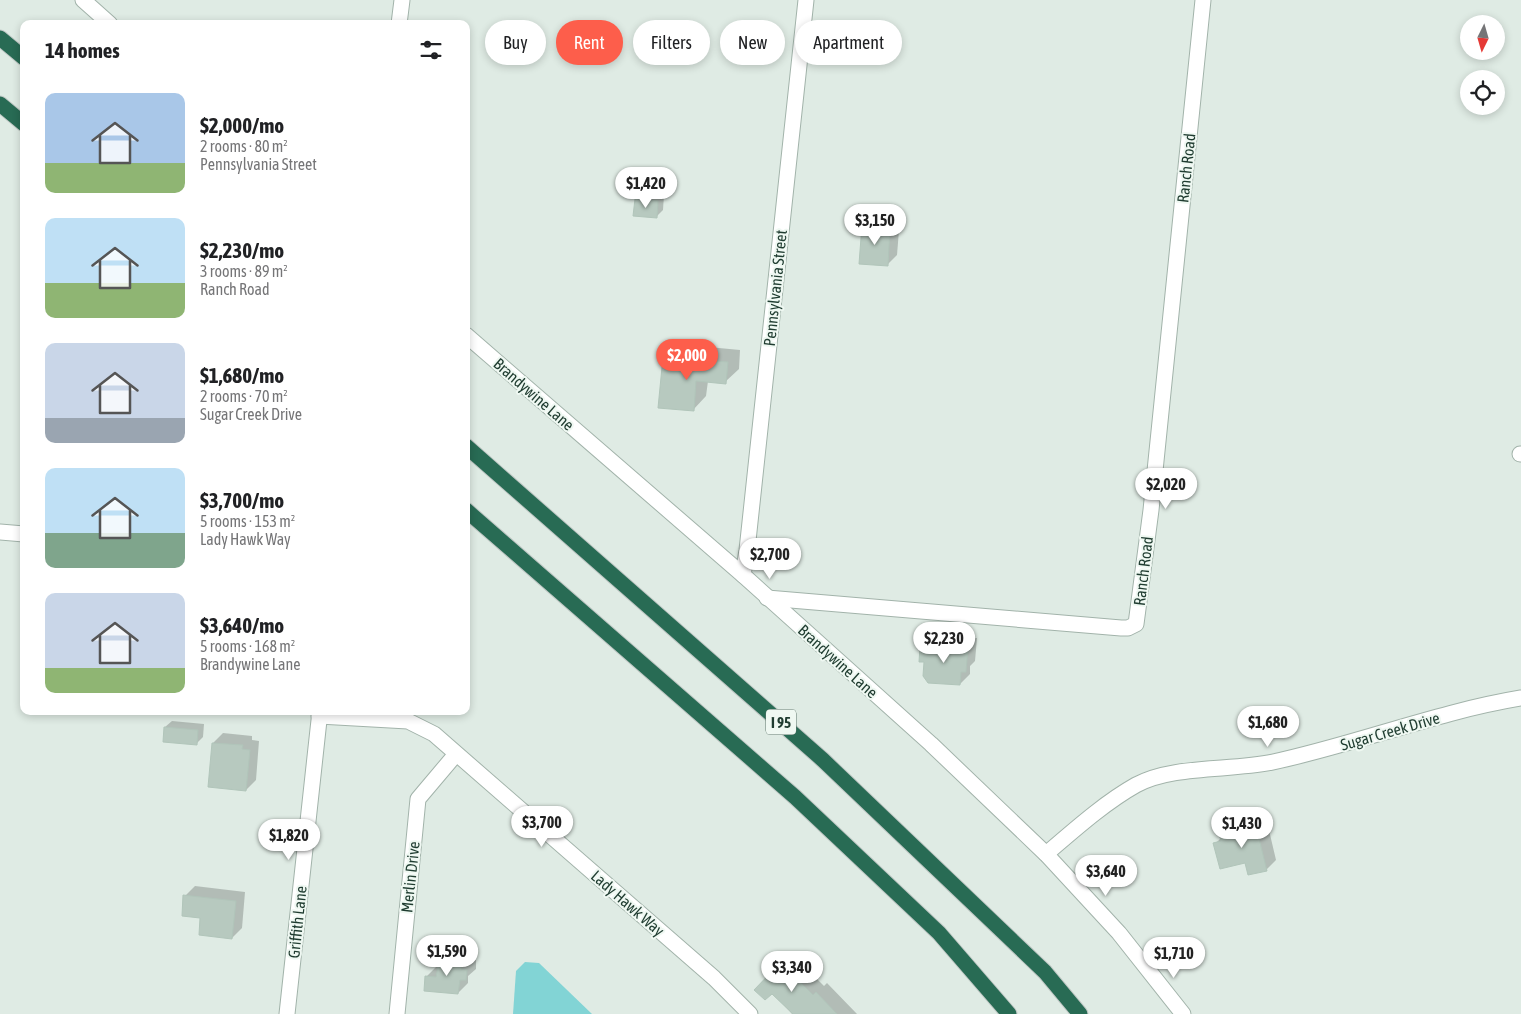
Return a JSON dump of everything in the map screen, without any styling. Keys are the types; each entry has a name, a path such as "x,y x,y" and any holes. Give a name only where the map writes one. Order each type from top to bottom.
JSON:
{"highway":[{"path":"0,38 20,55"},
{"path":"0,104 20,121"},
{"name":"I 95","path":"470,450 824,760 1031,958 1080,1014"},
{"path":"470,513 795,797 939,934 1009,1014"}],"street":[{"path":"83,0 106,20"},
{"path":"400,20 402,0"},
{"name":"Pennsylvania Street","path":"743,575 806,0"},
{"name":"Ranch Road","path":"767,598 1112,627 1128,628 1136,624 1151,510 1203,0"},
{"name":"Brandywine Lane","path":"470,338 743,575 931,744 1046,854 1119,933 1183,1014"},
{"path":"0,532 20,534"},
{"name":"Sugar Creek Drive","path":"1046,854 1079,826 1136,785 1182,771 1227,769 1280,761 1333,748 1483,704 1521,698"},
{"name":"Griffith Lane","path":"287,1014 320,715"},
{"name":"Lady Hawk Way","path":"333,715 408,721 434,734 714,978 750,1014"},
{"name":"Merlin Drive","path":"397,1014 418,799 456,754"}],"water":[{"path":"525,962 539,963 592,1014 513,1014 516,971"}],"building":[{"path":"635,199 658,201 657,218 633,216"},
{"path":"862,225 890,227 888,266 859,264"},
{"path":"663,357 728,362 726,384 696,381 694,411 658,408"},
{"path":"938,645 968,647 966,672 961,672 960,685 928,683 923,676 924,662 919,662 920,647 938,648"},
{"path":"164,727 198,730 197,745 163,742"},
{"path":"212,743 243,745 242,749 250,750 246,791 208,787"},
{"path":"1254,818 1267,871 1248,875 1245,863 1220,869 1213,843 1221,841 1220,837 1239,831 1237,822"},
{"path":"183,895 236,901 232,939 199,935 200,918 182,916"},
{"path":"440,957 462,959 461,969 467,970 466,980 460,980 458,994 424,991 425,976 436,977"},
{"path":"780,963 791,973 795,968 802,975 798,980 813,995 816,992 837,1014 793,1014 772,994 765,1000 754,990"}]}
